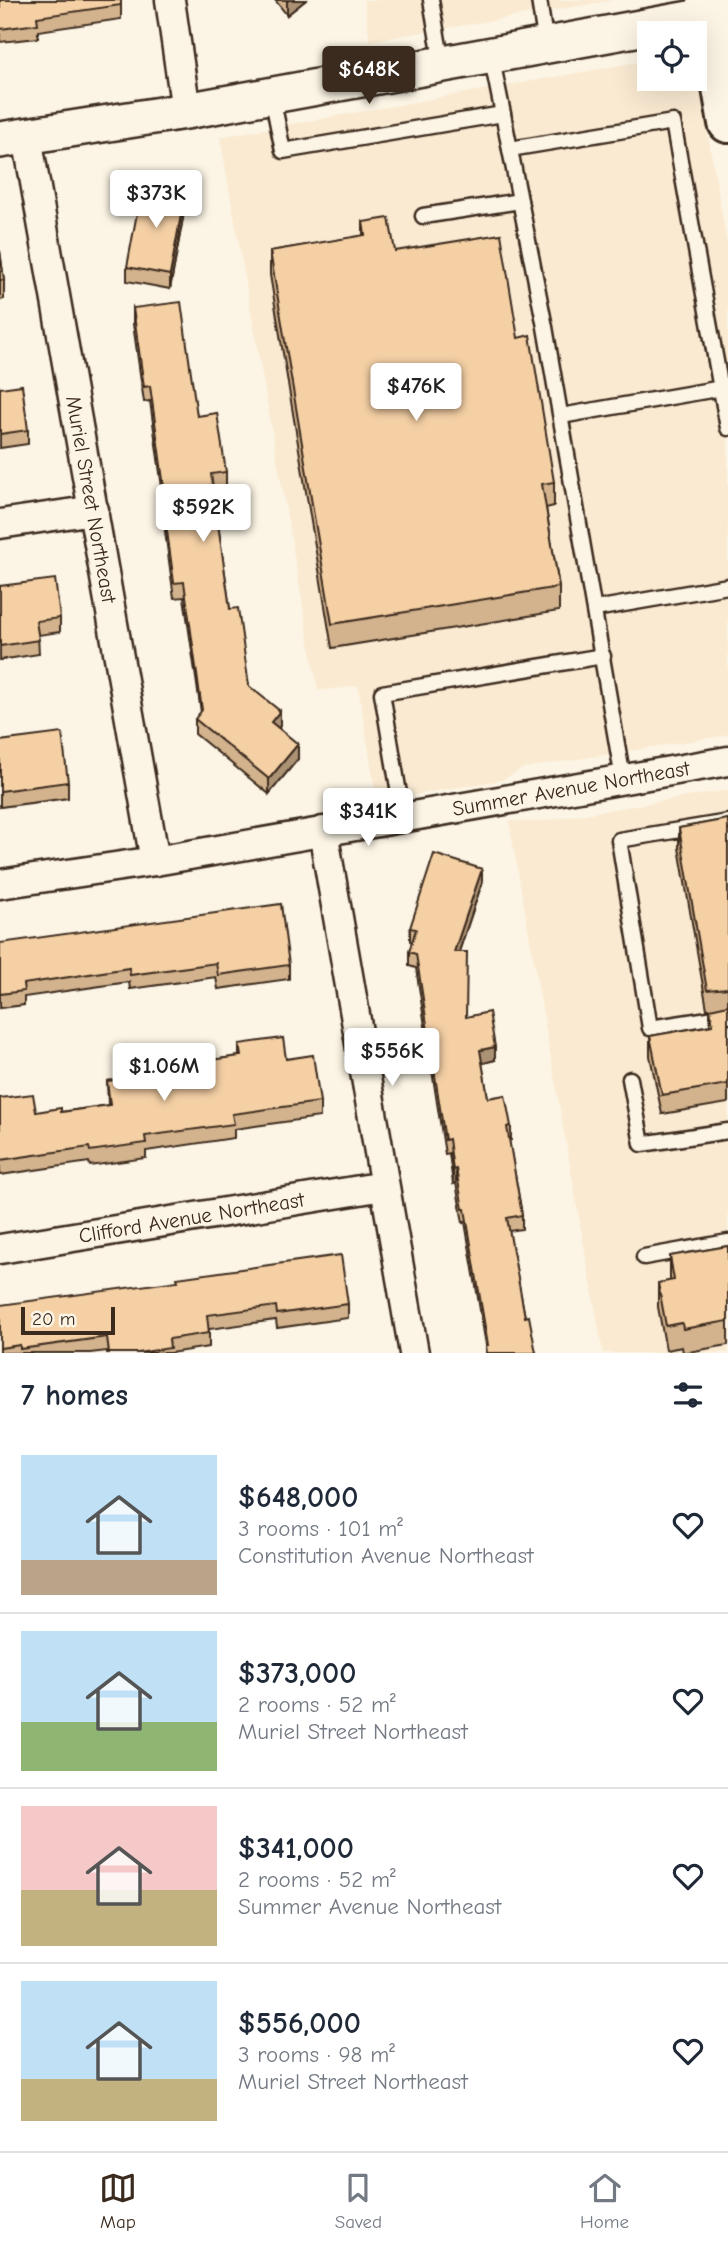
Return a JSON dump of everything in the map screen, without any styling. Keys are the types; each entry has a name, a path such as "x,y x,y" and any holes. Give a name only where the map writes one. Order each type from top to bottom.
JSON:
{"main road":[{"path":"715,9 728,123"}],"street":[{"path":"170,0 186,111"},
{"path":"14,139 186,111 546,45 715,9"},
{"name":"Muriel Street Northeast","path":"14,139 94,510 155,861"},
{"path":"0,524 94,510"},
{"name":"Summer Avenue Northeast","path":"0,884 155,861 728,761"},
{"path":"323,831 414,1353"},
{"name":"Clifford Avenue Northeast","path":"0,1249 384,1186"}],"lane":[{"path":"430,0 442,64"},
{"path":"539,0 546,45"},
{"path":"491,55 561,416 623,779"},
{"path":"271,95 283,151 503,114"},
{"path":"510,149 673,122 724,388 728,428"},
{"path":"423,216 520,201"},
{"path":"561,416 724,388"},
{"path":"595,609 728,586"},
{"path":"403,817 382,693 603,656"},
{"path":"728,822 619,840 650,1028 728,1016"},
{"path":"630,1079 642,1144 728,1131"},
{"path":"644,1257 728,1241"}],"shaded area":[{"path":"364,0 614,0 370,41"},
{"path":"637,62 637,91 700,91 728,248 728,735 524,768 502,780 377,801 358,686 318,691 220,137"},
{"path":"728,790 728,1353 603,1353 509,821 536,822"}],"building":[{"path":"0,0 121,0 121,5 37,17 38,24 0,29"},
{"path":"142,186 185,193 170,275 127,267"},
{"path":"389,218 395,251 501,234 518,338 530,335 554,482 542,484 559,587 332,624 270,251 365,235 363,222"},
{"path":"0,251 4,280 0,280"},
{"path":"181,302 197,416 217,413 226,472 211,474 230,609 238,608 249,686 280,711 271,722 298,744 269,779 195,719 202,710 184,582 174,583 150,386 144,387 133,308"},
{"path":"22,385 28,430 0,434 0,388"},
{"path":"55,579 60,618 36,621 39,640 0,646 0,586"},
{"path":"62,733 68,782 0,791 0,741"},
{"path":"728,819 728,988 707,990 679,828"},
{"path":"434,854 482,869 454,952 467,952 466,1017 489,1012 495,1047 480,1050 488,1098 505,1095 511,1126 507,1127 522,1215 507,1218 525,1317 529,1316 536,1353 487,1353 488,1345 465,1209 456,1169 453,1170 449,1139 445,1140 416,954 409,952 416,929 410,928"},
{"path":"281,904 289,965 218,975 216,963 130,975 129,968 23,984 24,991 0,994 0,943"},
{"path":"728,1005 728,1084 662,1095 650,1036 713,1025 710,1009"},
{"path":"283,1038 286,1059 313,1055 320,1102 232,1114 234,1124 145,1136 146,1143 90,1151 89,1147 0,1160 0,1098 33,1094 36,1112 61,1108 61,1112 110,1105 107,1081 155,1075 154,1068 241,1056 239,1044"},
{"path":"728,1246 728,1321 683,1329 682,1323 666,1326 658,1283 674,1280 670,1256"},
{"path":"341,1255 348,1304 277,1314 276,1306 207,1315 209,1333 169,1339 170,1348 138,1353 109,1353 107,1337 20,1349 20,1345 0,1348 0,1305"}]}
